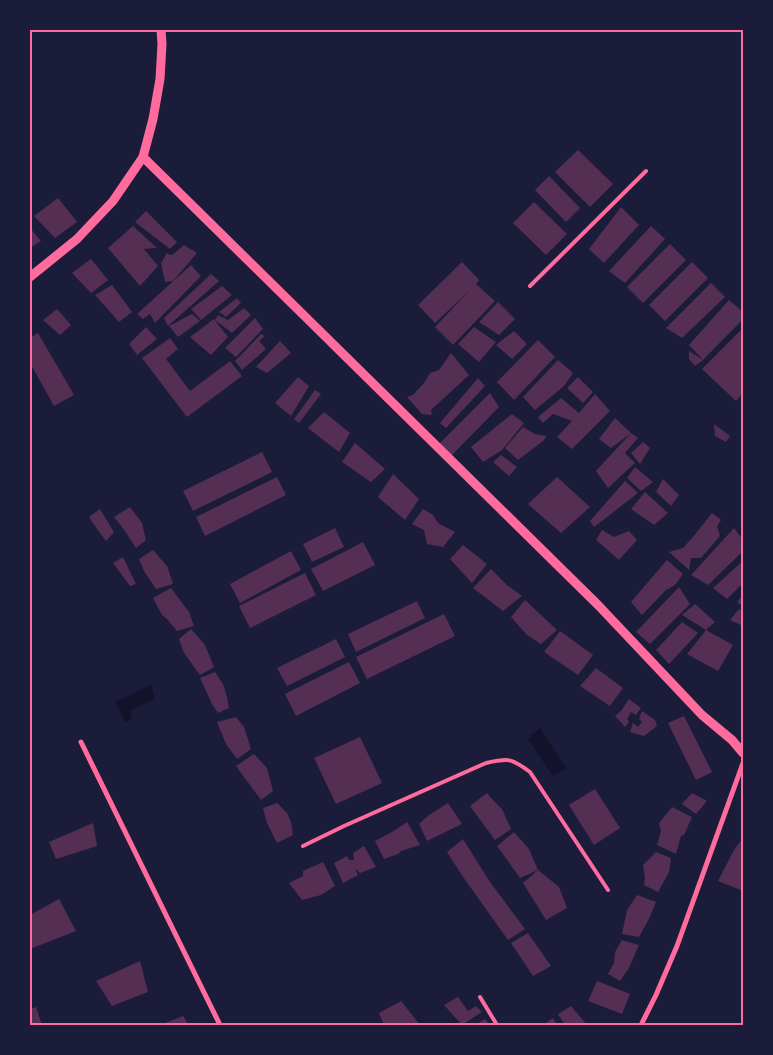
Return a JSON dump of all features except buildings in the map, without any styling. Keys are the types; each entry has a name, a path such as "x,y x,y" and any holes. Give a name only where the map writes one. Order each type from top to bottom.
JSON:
{"street":[{"path":"30,277 77,238 114,201 143,157 153,119 160,79 161,30"},
{"path":"143,157 598,605 702,715 732,740 743,753"},
{"path":"81,742 220,1025"},
{"path":"641,1025 656,996 677,946 743,763"}],"lane":[{"path":"530,286 646,171"},
{"path":"303,846 486,763 511,760 530,772 608,890"},
{"path":"480,997 498,1025"}],"shaded area":[{"path":"151,685 155,699 130,710 132,719 125,722 116,702"},
{"path":"540,728 566,768 553,776 528,739"}]}
